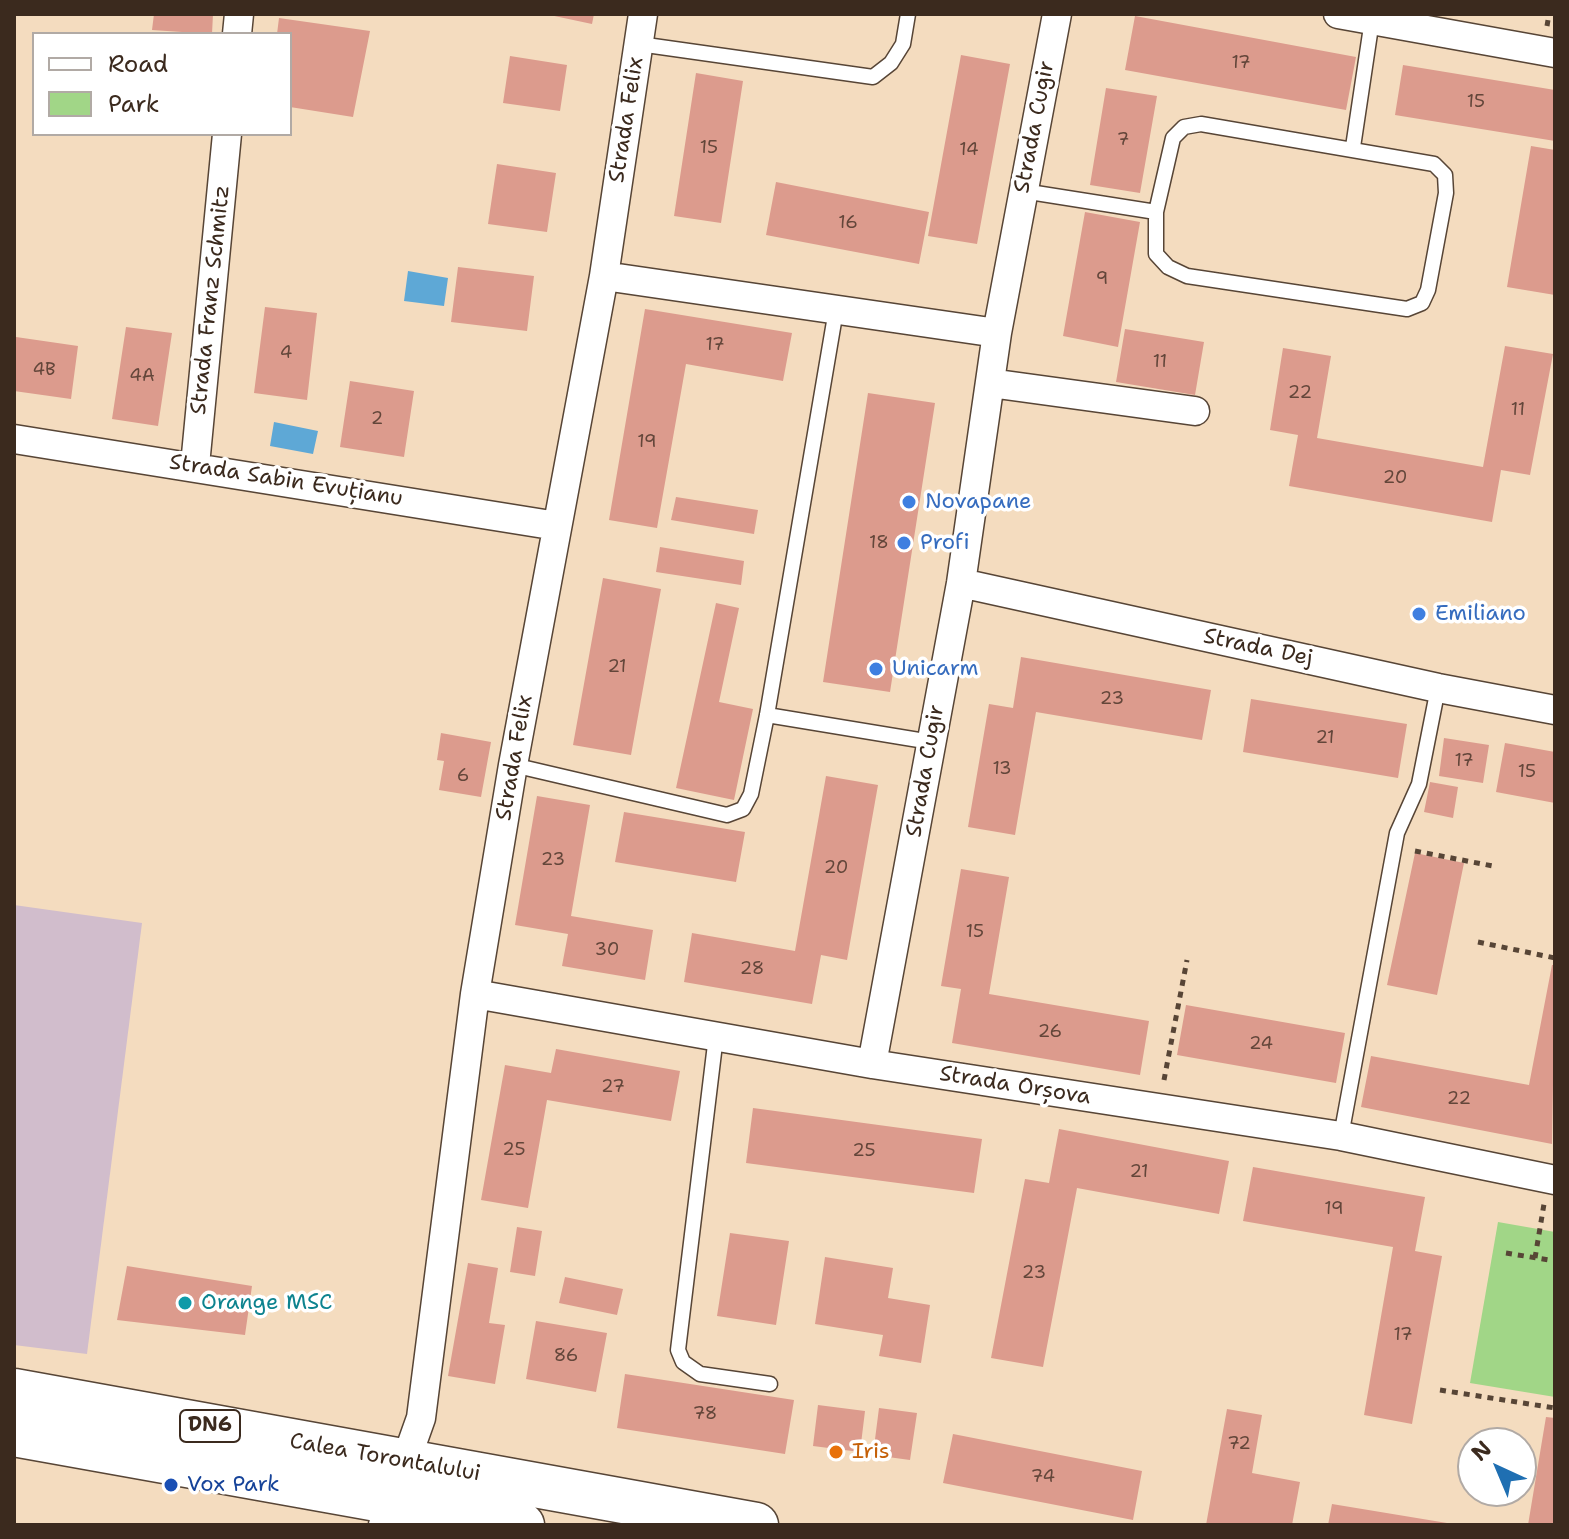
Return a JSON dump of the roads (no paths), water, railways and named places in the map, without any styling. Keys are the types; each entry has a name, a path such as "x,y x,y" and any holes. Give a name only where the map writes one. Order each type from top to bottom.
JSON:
{"main road":[{"name":"Calea Torontalului","path":"14,1391 756,1525"},
{"name":"Calea Torontalului","path":"14,1434 387,1513 522,1525"}],"street":[{"name":"Strada Felix","path":"387,1513 421,1418 475,994 513,765 604,276 643,14"},
{"name":"Strada Cugir","path":"872,1064 961,583 997,333 1057,14"},
{"path":"1338,14 1555,53"},
{"name":"Strada Franz Schmitz","path":"195,465 227,136"},
{"path":"604,276 997,333"},
{"path":"990,383 1195,411"},
{"name":"Strada Sabin Evuțianu","path":"14,439 195,465 557,526"},
{"name":"Strada Dej","path":"961,583 1438,688 1555,710"},
{"name":"Strada Orșova","path":"475,994 872,1064 1341,1136 1552,1180"}],"lane":[{"path":"639,44 873,77 891,63 903,44 908,14"},
{"path":"1353,147 1372,20"},
{"path":"1201,124 1353,147 1434,164 1445,175 1446,193 1428,290 1422,303 1407,309 1187,276 1168,267 1156,254 1156,212 1173,138 1184,127 1201,124"},
{"path":"1023,191 1156,212"},
{"path":"513,765 727,815 743,809 751,794 767,715 836,310"},
{"path":"1341,1136 1397,833 1419,784 1438,688"},
{"path":"767,715 931,742"},
{"path":"716,1036 678,1350 683,1362 700,1374 770,1384"}],"water":[{"path":"408,271 448,278 444,306 404,301"},
{"path":"274,422 318,431 313,454 270,446"}],"place":[{"name":"Novapane","path":"909,502"},
{"name":"Profi","path":"904,543"},
{"name":"Emiliano","path":"1419,614"},
{"name":"Unicarm","path":"876,669"},
{"name":"Orange MSC","path":"185,1303"},
{"name":"Iris","path":"836,1452"},
{"name":"Vox Park","path":"171,1485"}]}
